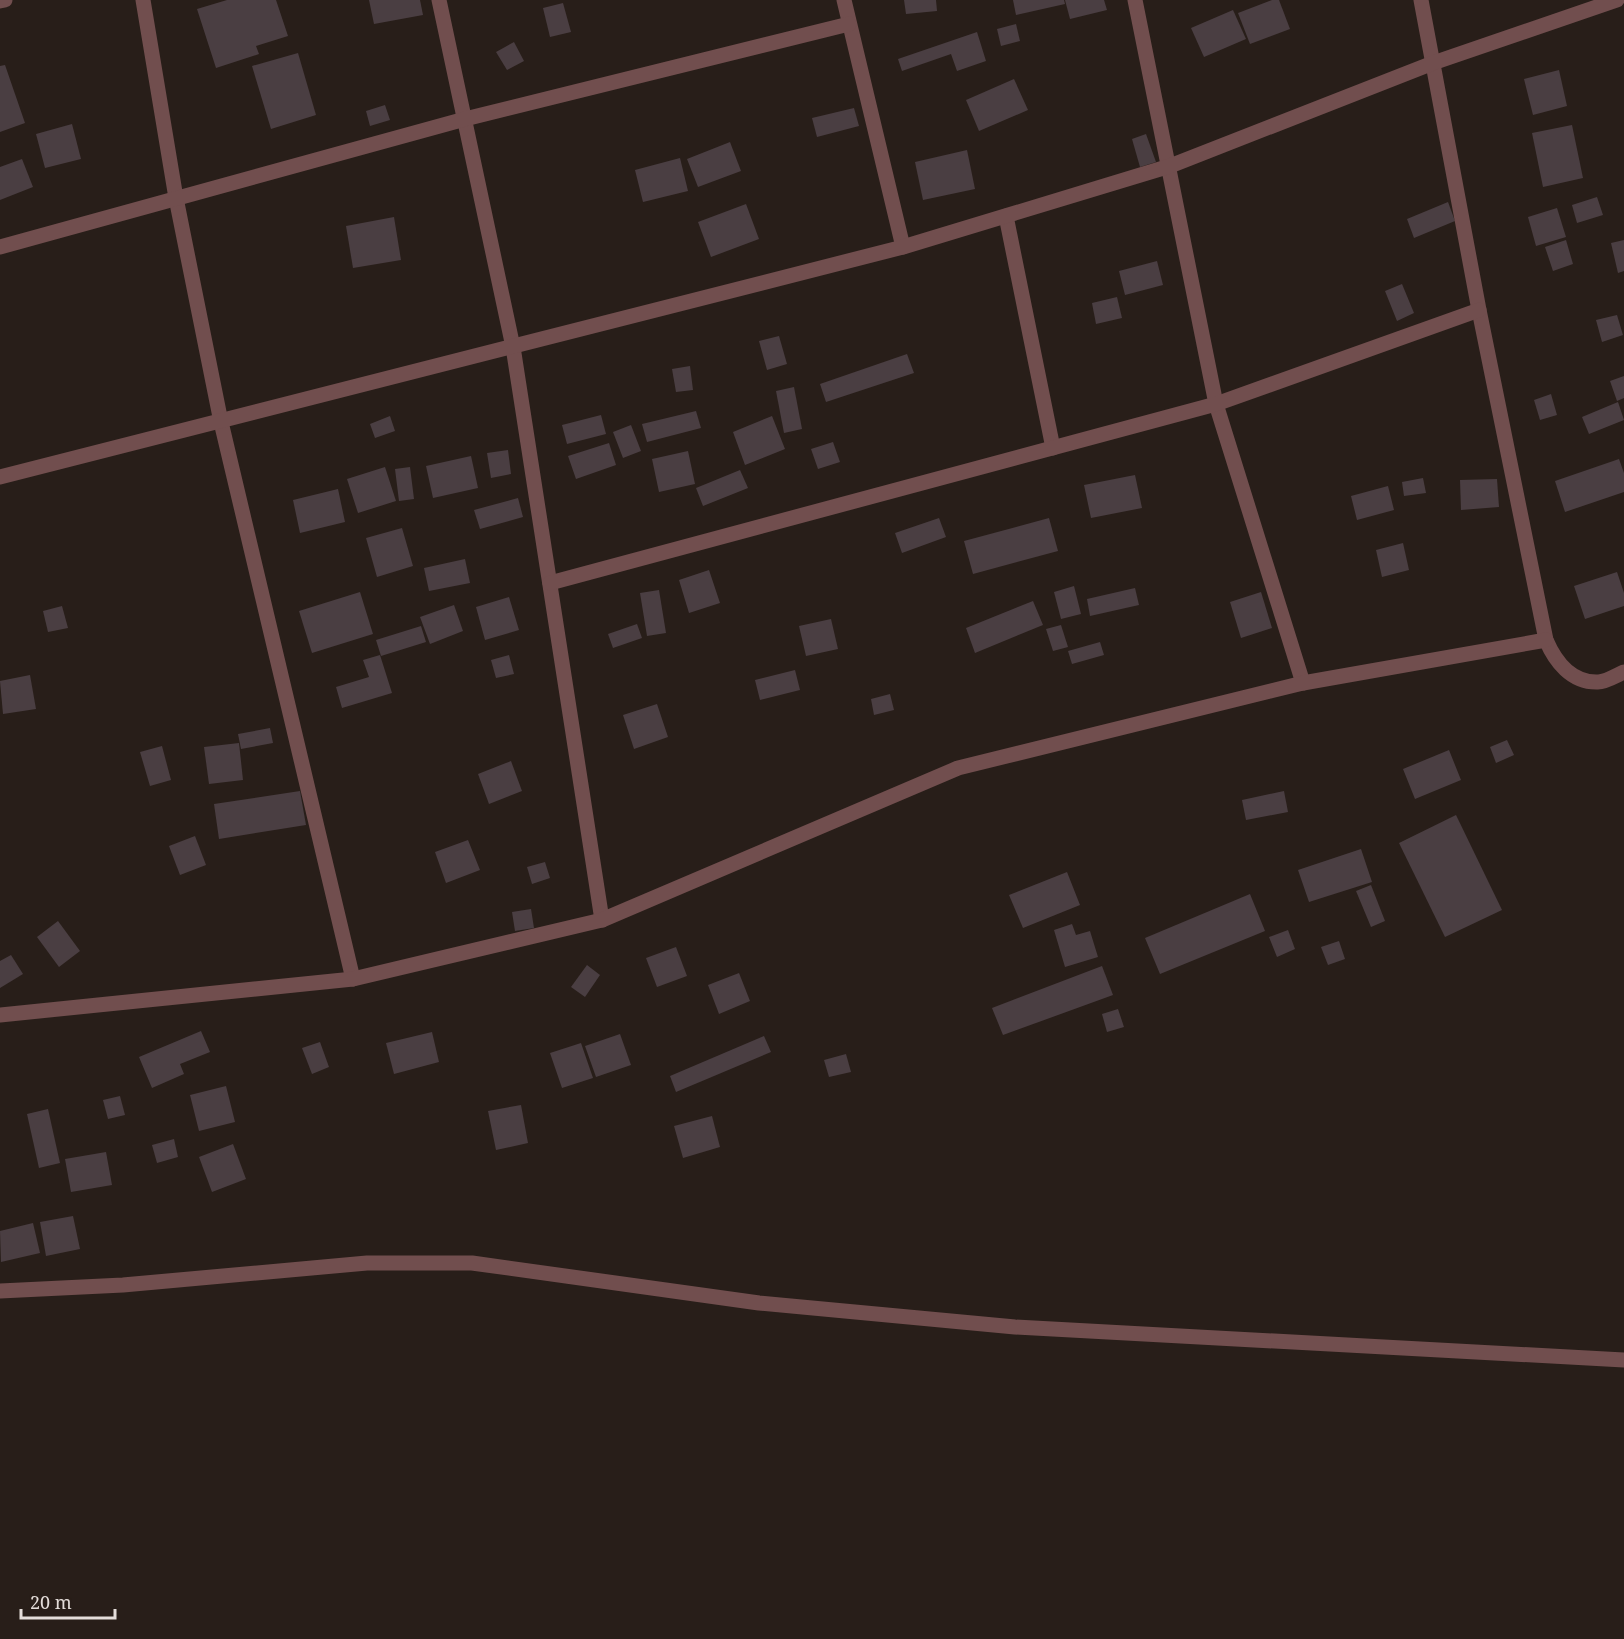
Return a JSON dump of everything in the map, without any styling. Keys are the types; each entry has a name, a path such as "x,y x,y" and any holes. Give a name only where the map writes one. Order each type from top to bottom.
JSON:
{"street":[{"path":"0,1 5,0"},
{"path":"143,0 176,198 221,422 352,979"},
{"path":"439,0 513,347 602,920"},
{"path":"844,0 903,247"},
{"path":"1135,0 1216,404 1303,683"},
{"path":"1421,0 1479,310 1546,640 1553,657 1563,668 1581,679 1599,682 1624,672"},
{"path":"0,477 903,247 1170,166 1433,63 1617,0"},
{"path":"0,247 465,119 849,24"},
{"path":"1006,216 1053,448"},
{"path":"550,583 1216,404 1479,310"},
{"path":"0,1015 352,979 602,920 958,768 1303,683 1546,640"},
{"path":"0,1291 123,1285 367,1263 472,1263 759,1303 1015,1327 1624,1360"}],"building":[{"path":"227,0 276,0 288,36 256,46 259,54 216,68 197,9"},
{"path":"369,0 420,0 423,15 374,24"},
{"path":"904,0 936,0 937,11 906,14"},
{"path":"1013,0 1064,0 1065,4 1016,15"},
{"path":"1065,0 1104,0 1107,10 1070,19"},
{"path":"1272,0 1279,0 1290,29 1250,44 1238,13"},
{"path":"563,3 571,32 550,37 543,8"},
{"path":"1233,10 1246,39 1204,57 1191,28"},
{"path":"1016,24 1020,41 1001,46 997,29"},
{"path":"977,32 986,61 957,71 951,54 902,71 898,59"},
{"path":"514,42 524,61 507,70 496,52"},
{"path":"298,53 316,115 271,129 252,66"},
{"path":"5,65 25,123 0,132 0,66"},
{"path":"1559,70 1567,106 1533,115 1524,79"},
{"path":"1014,79 1028,110 979,131 966,100"},
{"path":"385,105 390,120 370,126 366,111"},
{"path":"854,108 859,126 817,137 812,118"},
{"path":"72,124 81,159 45,168 36,134"},
{"path":"1572,125 1583,178 1543,187 1532,133"},
{"path":"1146,134 1156,162 1140,167 1132,139"},
{"path":"730,142 741,171 698,187 687,159"},
{"path":"967,150 975,189 923,200 915,162"},
{"path":"680,158 688,191 643,202 635,170"},
{"path":"22,159 33,187 0,200 0,167"},
{"path":"1597,197 1603,215 1577,223 1572,205"},
{"path":"1448,202 1455,221 1414,238 1407,219"},
{"path":"746,204 759,239 711,257 698,222"},
{"path":"1557,208 1566,237 1536,246 1528,217"},
{"path":"394,217 401,260 353,268 346,226"},
{"path":"1566,240 1573,264 1553,271 1545,247"},
{"path":"1624,240 1624,271 1618,273 1611,243"},
{"path":"1157,261 1163,285 1125,295 1119,271"},
{"path":"1402,284 1414,313 1397,321 1385,291"},
{"path":"1117,297 1122,318 1096,324 1092,303"},
{"path":"1617,315 1623,335 1602,342 1596,320"},
{"path":"779,336 787,364 767,370 759,341"},
{"path":"907,354 914,373 826,402 820,384"},
{"path":"690,366 693,390 676,392 672,369"},
{"path":"1624,376 1624,398 1617,401 1610,381"},
{"path":"794,387 802,429 784,433 776,391"},
{"path":"1551,394 1557,415 1540,420 1534,400"},
{"path":"1618,402 1624,420 1589,434 1582,417"},
{"path":"696,411 701,428 647,442 642,424"},
{"path":"601,415 606,434 567,444 562,425"},
{"path":"390,416 395,431 375,438 370,424"},
{"path":"772,416 785,449 745,465 733,432"},
{"path":"631,425 641,451 623,458 613,432"},
{"path":"833,442 840,462 818,469 811,449"},
{"path":"609,443 616,465 576,479 568,456"},
{"path":"508,450 511,474 491,478 487,453"},
{"path":"688,451 695,484 659,492 652,459"},
{"path":"471,456 478,488 433,498 426,466"},
{"path":"1619,459 1624,473 1624,492 1565,512 1555,481"},
{"path":"385,467 396,501 358,513 347,479"},
{"path":"410,467 414,499 399,501 395,469"},
{"path":"740,470 748,488 703,506 696,488"},
{"path":"1135,475 1142,508 1091,518 1084,485"},
{"path":"1423,478 1426,493 1404,496 1402,482"},
{"path":"1497,479 1499,507 1461,510 1460,480"},
{"path":"1388,486 1394,510 1357,520 1351,496"},
{"path":"338,489 345,522 300,533 293,500"},
{"path":"518,498 523,517 480,529 474,510"},
{"path":"939,518 946,537 902,553 895,533"},
{"path":"1049,518 1058,551 973,574 964,541"},
{"path":"402,528 413,566 377,577 366,538"},
{"path":"1403,543 1409,570 1382,577 1376,550"},
{"path":"465,559 470,583 429,591 424,568"},
{"path":"709,570 720,603 689,613 679,580"},
{"path":"1617,572 1624,593 1624,606 1585,619 1574,586"},
{"path":"1074,586 1081,614 1061,619 1054,592"},
{"path":"1135,588 1139,605 1090,616 1087,599"},
{"path":"659,590 666,633 647,636 640,593"},
{"path":"360,592 373,634 312,653 299,611"},
{"path":"1261,592 1272,628 1241,638 1230,602"},
{"path":"509,597 519,630 485,640 476,607"},
{"path":"1033,601 1043,625 975,653 966,628"},
{"path":"454,605 463,631 430,644 420,617"},
{"path":"62,606 68,628 48,632 43,611"},
{"path":"831,619 838,649 806,656 799,626"},
{"path":"637,624 642,638 613,648 608,634"},
{"path":"1061,625 1068,647 1053,651 1046,629"},
{"path":"421,626 426,642 381,656 376,640"},
{"path":"1100,642 1104,655 1072,664 1068,651"},
{"path":"380,655 392,693 342,708 336,687 369,677 363,660"},
{"path":"509,655 514,674 496,678 491,660"},
{"path":"795,670 800,690 760,700 755,680"},
{"path":"30,675 36,709 3,714 0,681"},
{"path":"890,694 894,710 874,715 871,699"},
{"path":"657,704 668,737 634,749 623,715"},
{"path":"270,728 273,743 241,749 238,734"},
{"path":"1507,740 1514,755 1496,763 1490,747"},
{"path":"239,743 243,780 209,784 204,747"},
{"path":"162,746 171,780 150,786 140,752"},
{"path":"1449,750 1461,780 1415,799 1403,769"},
{"path":"511,761 522,791 489,804 478,774"},
{"path":"300,791 306,825 219,839 214,804"},
{"path":"1284,791 1288,812 1246,820 1242,800"},
{"path":"1456,815 1502,910 1445,937 1399,843"},
{"path":"195,836 206,865 180,875 169,846"},
{"path":"468,840 480,870 446,883 435,852"},
{"path":"1361,849 1372,882 1309,902 1298,870"},
{"path":"545,862 550,878 532,884 527,867"},
{"path":"1067,872 1080,905 1023,928 1009,895"},
{"path":"1371,885 1385,921 1371,927 1356,891"},
{"path":"1250,894 1265,931 1160,974 1145,938"},
{"path":"531,909 534,928 515,931 512,912"},
{"path":"58,921 80,951 59,967 37,937"},
{"path":"1072,924 1076,935 1090,931 1098,957 1065,967 1054,930"},
{"path":"1288,930 1295,949 1277,957 1269,937"},
{"path":"1339,941 1345,959 1328,965 1321,947"},
{"path":"676,947 687,976 657,987 646,958"},
{"path":"11,955 23,974 0,988 0,961"},
{"path":"587,965 600,975 585,997 571,987"},
{"path":"1102,966 1113,995 1003,1035 992,1008"},
{"path":"739,973 750,1001 719,1014 708,985"},
{"path":"1118,1009 1124,1027 1107,1032 1102,1014"},
{"path":"201,1031 210,1052 180,1064 184,1074 152,1088 139,1057"},
{"path":"432,1032 439,1062 394,1074 386,1043"},
{"path":"620,1034 631,1065 596,1077 585,1046"},
{"path":"764,1036 771,1052 676,1092 670,1076"},
{"path":"320,1042 329,1067 312,1074 302,1048"},
{"path":"581,1043 593,1078 562,1088 550,1053"},
{"path":"846,1054 851,1072 829,1077 824,1060"},
{"path":"226,1086 235,1122 199,1131 190,1095"},
{"path":"120,1096 125,1115 108,1119 103,1100"},
{"path":"521,1105 528,1143 496,1150 488,1111"},
{"path":"48,1109 60,1163 39,1168 27,1114"},
{"path":"712,1116 720,1147 683,1158 674,1126"},
{"path":"174,1139 178,1157 157,1163 152,1145"},
{"path":"233,1144 246,1179 212,1192 199,1157"},
{"path":"106,1152 112,1185 71,1192 65,1159"},
{"path":"73,1216 80,1249 46,1256 40,1222"},
{"path":"33,1223 40,1253 1,1262 0,1231"}]}
